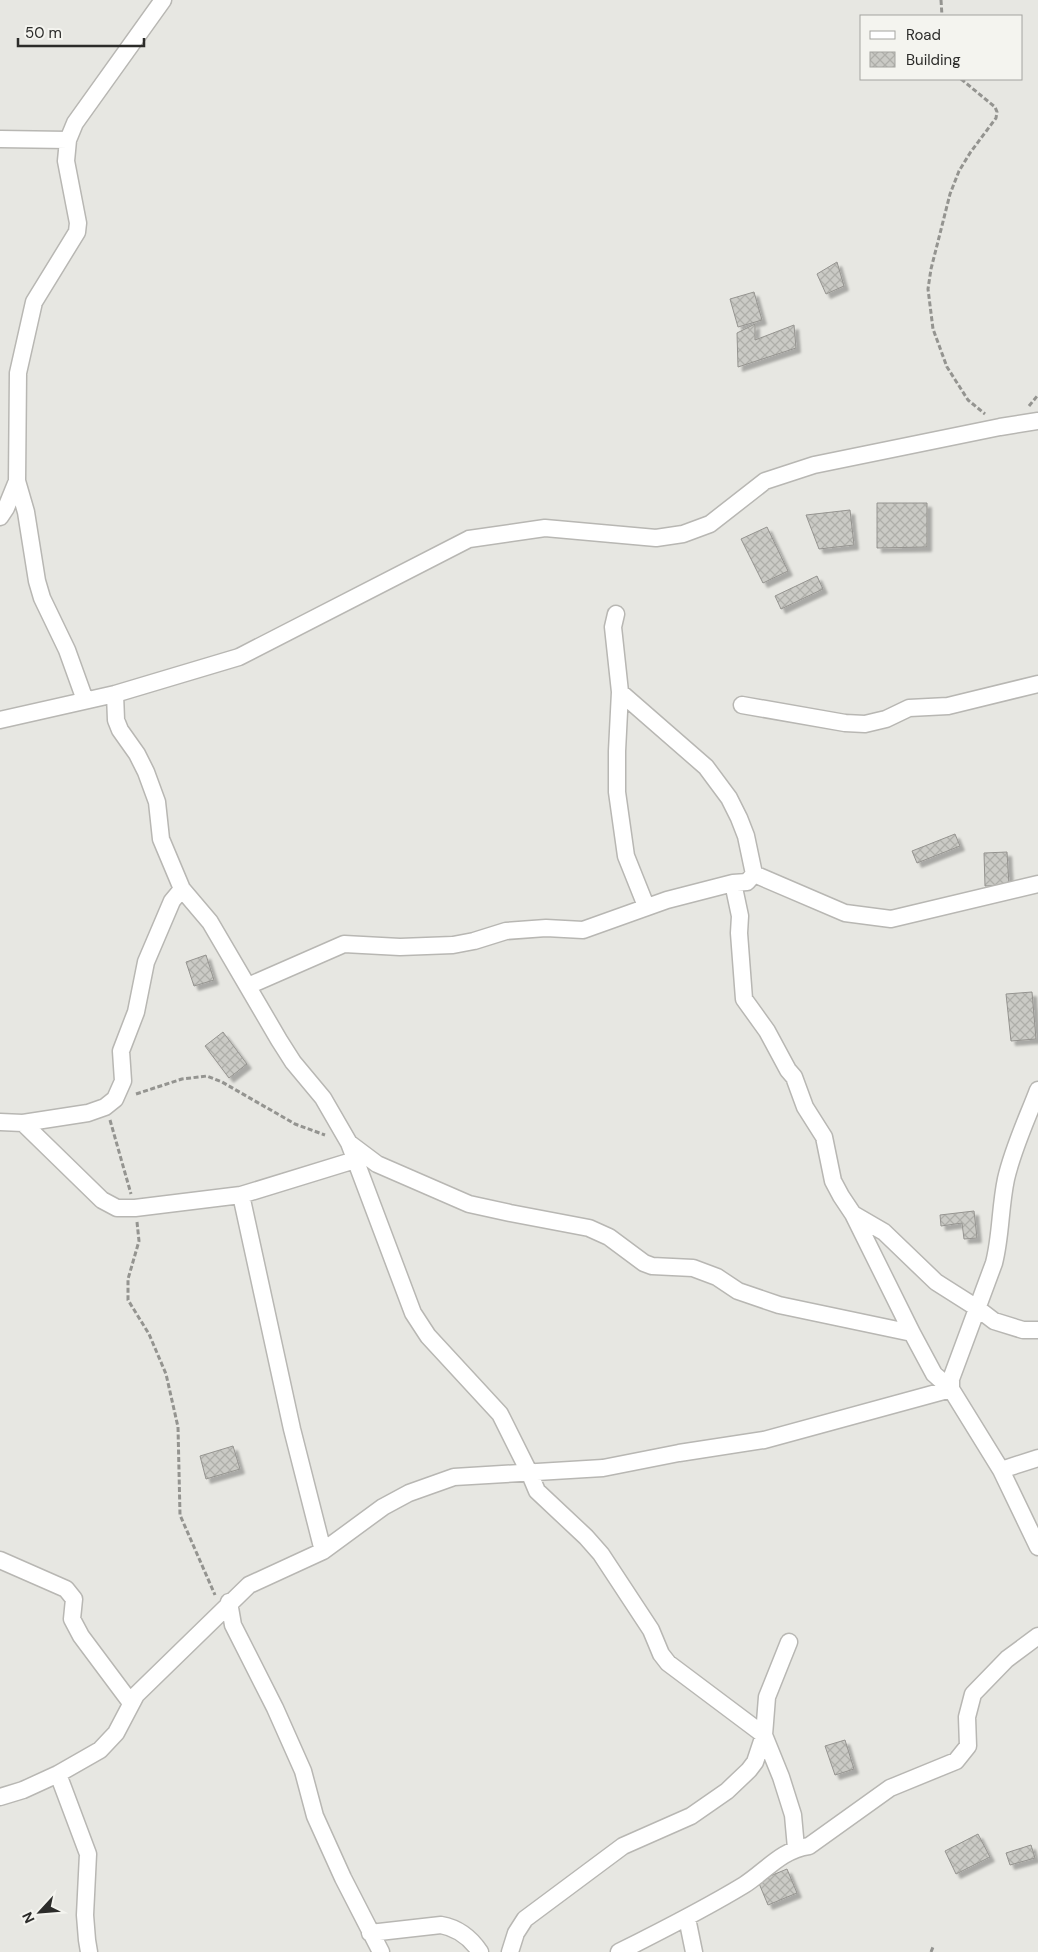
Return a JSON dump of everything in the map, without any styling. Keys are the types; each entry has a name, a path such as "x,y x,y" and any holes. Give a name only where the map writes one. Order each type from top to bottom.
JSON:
{"street":[{"path":"84,700 67,650 42,598 37,581 26,512 17,481 18,373 34,302 78,232 66,161 68,140 75,123 163,0"},
{"path":"0,139 68,140"},
{"path":"0,720 115,694 238,657 469,540 545,528 656,538 683,534 710,524 765,481 814,465 1000,427 1038,425"},
{"path":"0,516 6,508 17,481"},
{"path":"616,614 614,627 620,692 617,792 626,856 646,906"},
{"path":"742,705 865,724 886,719 909,708 948,706 980,700 1038,684"},
{"path":"248,986 344,944 453,945 506,931 546,928 583,930 646,906 733,882 748,882 754,874 746,836 729,798 706,767 620,692"},
{"path":"115,694 114,709 116,720 120,730 137,754 146,772 157,802 161,839 182,889 210,922 289,1055 323,1098 350,1143 412,1313 428,1336 500,1414 537,1491 586,1536 610,1568 651,1630 661,1654 668,1663 764,1735 781,1777 793,1815 796,1848"},
{"path":"754,874 845,913 891,919 1038,884"},
{"path":"733,882 740,916 744,999 767,1031 794,1078 806,1106 824,1137 833,1181 853,1214 912,1333 934,1374 951,1389 1001,1470 1038,1547"},
{"path":"0,1122 23,1122 88,1113 110,1103 123,1081 122,1051 136,1012 146,962 172,901 182,889"},
{"path":"951,1389 951,1379 997,1250 1006,1180 1011,1161 1038,1090"},
{"path":"23,1122 102,1200 118,1208 135,1208 241,1195 356,1160"},
{"path":"350,1143 377,1164 469,1204 589,1228 600,1232 644,1264 693,1268 717,1277 738,1291 779,1305 912,1333"},
{"path":"241,1195 292,1429 323,1551"},
{"path":"853,1214 884,1232 936,1282 994,1321 1023,1330 1038,1330"},
{"path":"0,1796 23,1790 58,1774 100,1750 116,1733 136,1695 249,1585 323,1551 383,1507 410,1493 454,1477 603,1468 679,1453 764,1440 951,1389"},
{"path":"1001,1470 1038,1458"},
{"path":"0,1560 66,1589 74,1599 72,1619 80,1636 131,1703"},
{"path":"226,1606 233,1625 303,1771 315,1816 370,1933 381,1952"},
{"path":"619,1952 688,1918 746,1884 782,1856 796,1848 808,1846 890,1788 956,1762 968,1746 967,1717 973,1694 1007,1659 1038,1636"},
{"path":"510,1952 516,1933 525,1920 623,1846 691,1816 727,1791 749,1770 755,1762 764,1735 767,1697 789,1642"},
{"path":"58,1774 88,1854 85,1915 86,1940 90,1952"},
{"path":"688,1918 694,1952"},
{"path":"370,1933 441,1925 452,1927 464,1933 480,1952"}],"path":[{"path":"941,0 942,15"},
{"path":"962,80 995,107 997,112 996,118 959,171 950,194 930,269 928,303 933,329 947,368 968,400 1000,427"},
{"path":"226,1606 207,1578 180,1515 178,1427 166,1374 150,1334 128,1300 128,1280 139,1242 135,1208 110,1103 182,1080 207,1076 222,1082 295,1124 350,1143"},
{"path":"931,1952 933,1947"}],"building":[{"path":"837,262 844,286 826,294 817,274"},
{"path":"754,292 762,320 738,327 730,299"},
{"path":"755,324 755,340 794,325 796,348 738,367 737,333"},
{"path":"877,503 927,503 927,547 877,548"},
{"path":"850,510 854,545 819,549 806,515"},
{"path":"767,527 788,571 763,583 741,539"},
{"path":"817,576 823,589 781,609 775,596"},
{"path":"955,834 960,846 917,863 912,851"},
{"path":"1007,852 1009,885 985,886 984,853"},
{"path":"206,955 214,980 194,986 186,962"},
{"path":"1032,992 1036,1039 1011,1041 1006,994"},
{"path":"223,1032 247,1064 229,1078 205,1046"},
{"path":"974,1211 977,1238 964,1239 962,1223 941,1226 940,1215"},
{"path":"233,1446 240,1469 206,1479 200,1456"},
{"path":"845,1740 854,1769 835,1775 825,1746"},
{"path":"978,1834 990,1857 956,1874 945,1851"},
{"path":"1031,1845 1035,1858 1010,1865 1006,1853"},
{"path":"787,1869 797,1893 768,1905 758,1881"}]}
